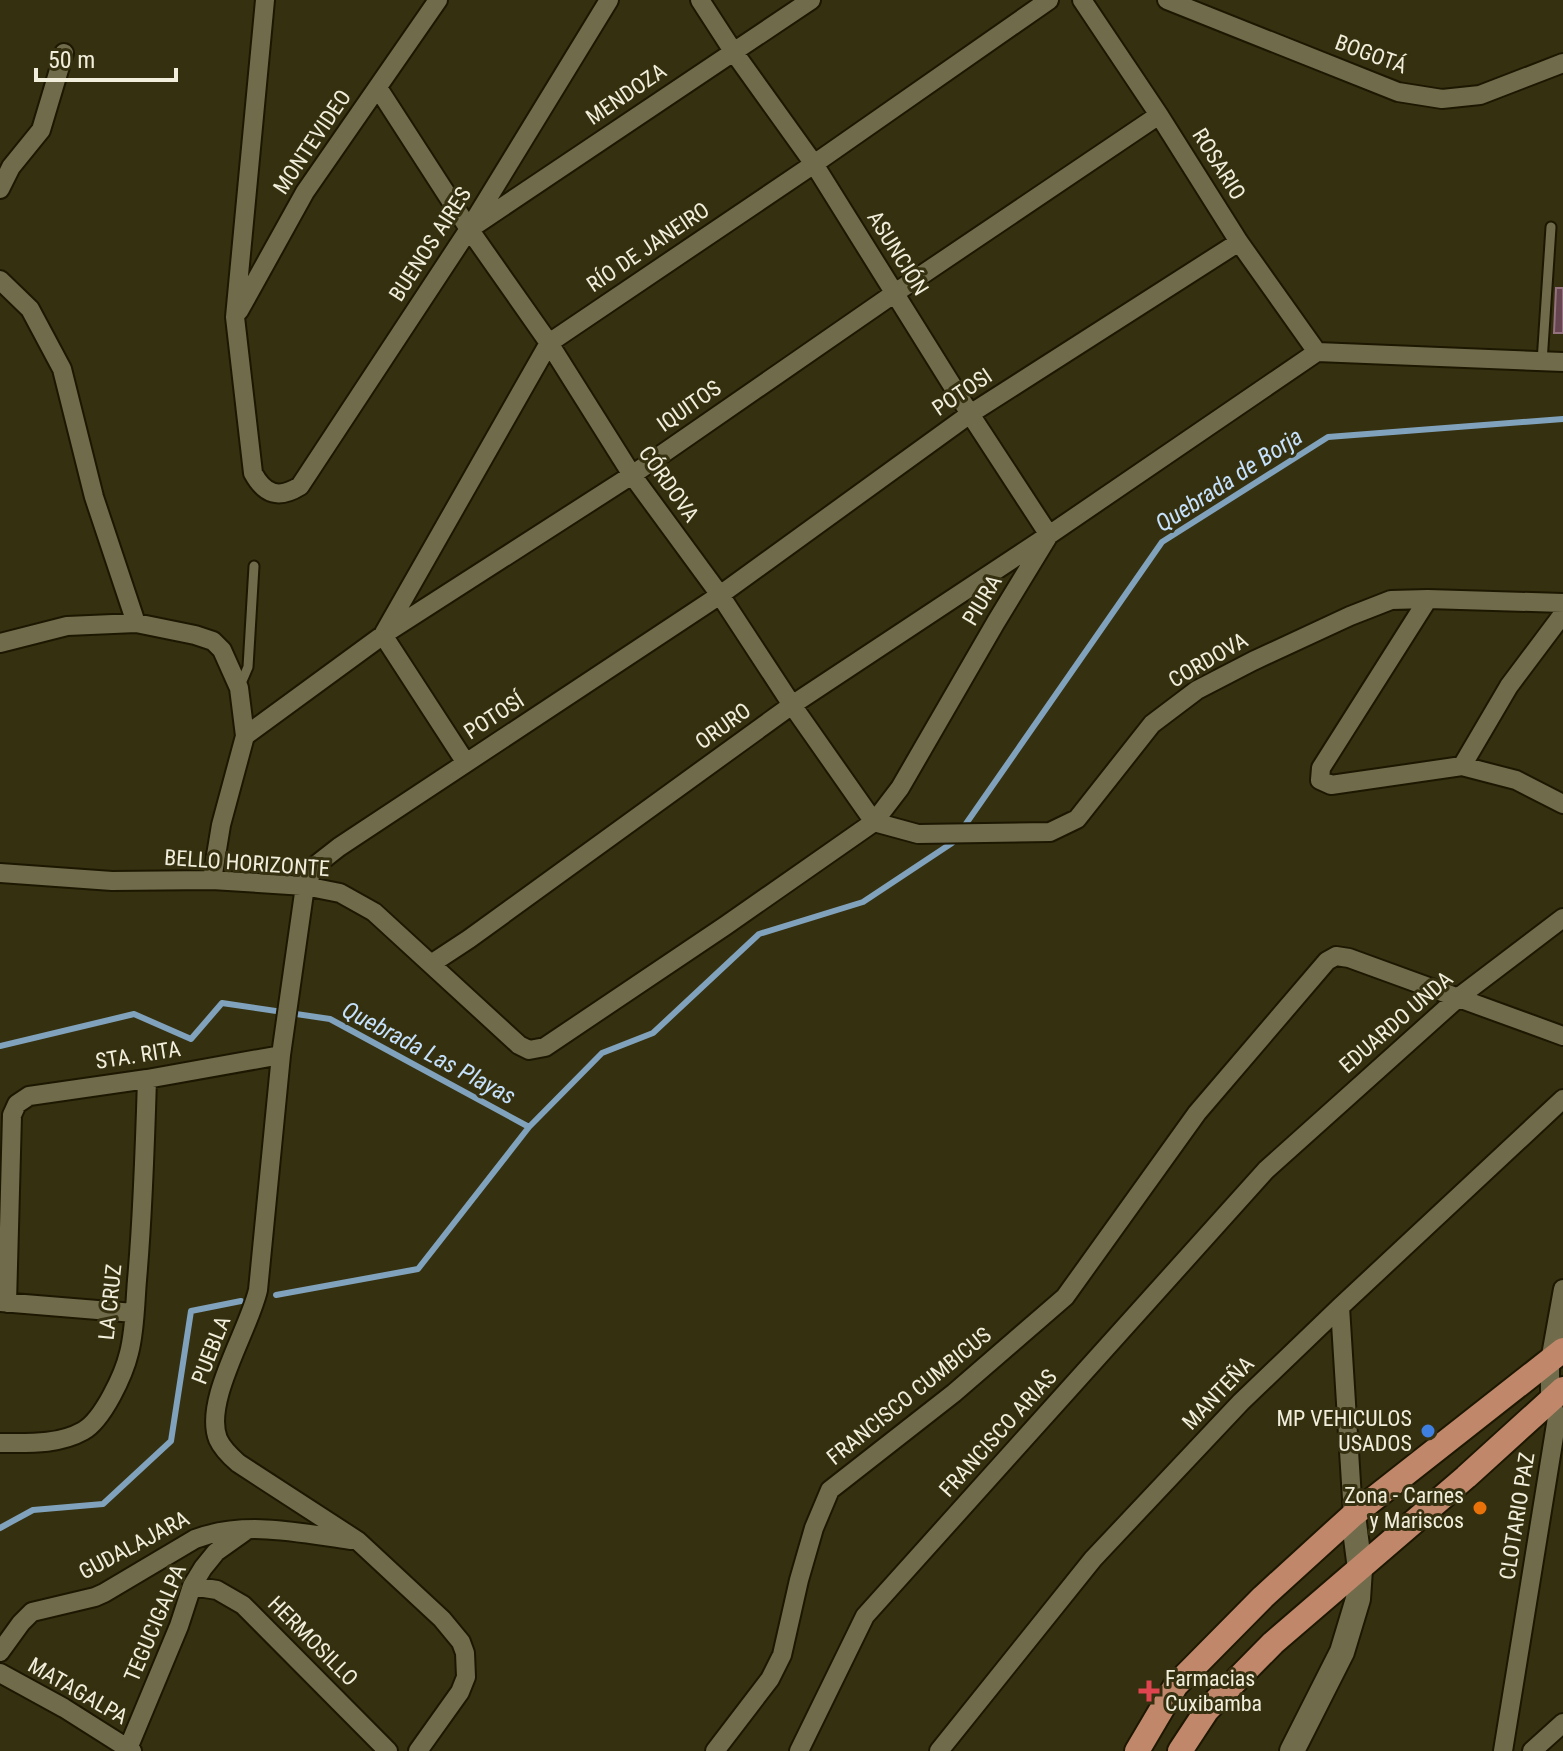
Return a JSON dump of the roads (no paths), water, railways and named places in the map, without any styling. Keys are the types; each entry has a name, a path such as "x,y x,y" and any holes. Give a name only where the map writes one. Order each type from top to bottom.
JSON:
{"main road":[{"path":"1137,1751 1176,1685 1263,1597 1353,1515 1557,1355"},
{"path":"1180,1751 1207,1710 1262,1654 1557,1394"}],"street":[{"path":"235,317 264,9 282,0"},
{"name":"MONTEVIDEO","path":"235,317 305,192 438,0"},
{"name":"BUENOS AIRES","path":"235,317 253,473 259,485 274,494 289,494 300,486 469,229 609,0"},
{"name":"ASUNCIÓN","path":"700,0 814,164 1049,535"},
{"name":"MENDOZA","path":"469,229 811,0"},
{"name":"RÍO DE JANEIRO","path":"383,635 549,343 1049,0"},
{"name":"ROSARIO","path":"1082,0 1239,242 1317,352"},
{"name":"BOGOTÁ","path":"1167,0 1398,92 1442,99 1480,95 1563,63"},
{"path":"0,189 11,167 41,130 64,53"},
{"name":"CÓRDOVA","path":"378,88 469,229 549,343 632,475 720,595 874,822"},
{"name":"IQUITOS","path":"245,736 383,635 632,475 1159,115"},
{"name":"POTOSI","path":"720,595 970,414 1239,242"},
{"path":"0,280 30,309 62,369 94,497 136,623"},
{"path":"1317,352 1563,362"},
{"name":"PIURA","path":"529,1050 545,1047 874,822 900,788 1049,535 1317,352"},
{"name":"ORURO","path":"431,964 792,705 1049,535"},
{"name":"POTOSÍ","path":"305,886 316,865 339,847 720,595"},
{"path":"1428,599 1321,768 1320,780 1331,785 1462,766 1516,780 1563,804"},
{"name":"CORDOVA","path":"874,822 918,834 1050,832 1077,819 1152,724 1197,690 1350,616 1391,600 1563,603"},
{"path":"1462,766 1509,686 1563,614"},
{"path":"0,643 67,626 136,623 195,635 213,641 222,650 239,688 245,736 221,825 212,880"},
{"path":"383,635 466,763"},
{"name":"BELLO HORIZONTE","path":"0,873 112,881 212,880 305,886 340,893 374,912 519,1045 529,1050"},
{"name":"PUEBLA","path":"305,886 281,1055 258,1290 220,1391 215,1425 218,1440 238,1463 358,1541 442,1619 461,1642 465,1653 466,1677 460,1692 418,1751"},
{"name":"EDUARDO UNDA","path":"1266,1170 1459,997 1563,918"},
{"name":"FRANCISCO CUMBICUS","path":"715,1751 770,1679 782,1655 814,1528 830,1490 954,1393 1065,1297 1197,1113 1327,961 1336,956 1349,958 1459,997"},
{"path":"1459,997 1563,1036"},
{"name":"STA. RITA","path":"4,1302 12,1115 17,1104 29,1096 281,1055"},
{"name":"LA CRUZ","path":"0,1443 37,1443 63,1439 86,1430 100,1414 117,1383 129,1353 134,1313 143,1198 147,1079"},
{"name":"MANTEÑA","path":"939,1751 1093,1559 1241,1402 1563,1099"},
{"name":"FRANCISCO ARIAS","path":"799,1751 865,1616 1266,1170"},
{"name":"CLOTARIO PAZ","path":"1503,1751 1557,1418 1557,1355 1563,1289"},
{"path":"4,1302 134,1313"},
{"path":"1292,1751 1342,1652 1358,1599 1360,1569 1353,1515 1340,1307"},
{"name":"GUDALAJARA","path":"0,1652 32,1612 95,1597 208,1534 248,1528 358,1541"},
{"name":"TEGUCIGALPA","path":"129,1750 192,1586 216,1552 248,1528"},
{"name":"HERMOSILLO","path":"192,1586 217,1590 243,1605 388,1751"},
{"name":"MATAGALPA","path":"0,1673 64,1708 129,1750"},
{"path":"1532,1751 1563,1723"}],"lane":[{"path":"1542,362 1551,227"},
{"path":"239,688 248,667 254,566"}],"waterway":[{"name":"Quebrada de Borja","path":"963,828 1162,542 1328,437 1563,419"},
{"name":"Quebrada de Borja","path":"276,1295 418,1269 529,1127 602,1053 653,1033 759,934 863,902 952,843"},
{"name":"Quebrada Las Playas","path":"0,1046 134,1014 191,1039 222,1003 330,1019 529,1127"},
{"path":"0,1528 33,1510 103,1504 171,1441 191,1311 241,1301"}],"place":[{"name":"MP VEHICULOS USADOS","path":"1428,1431"},
{"name":"Zona - Carnes y Mariscos","path":"1480,1508"},
{"name":"Farmacias Cuxibamba","path":"1149,1691"}]}
